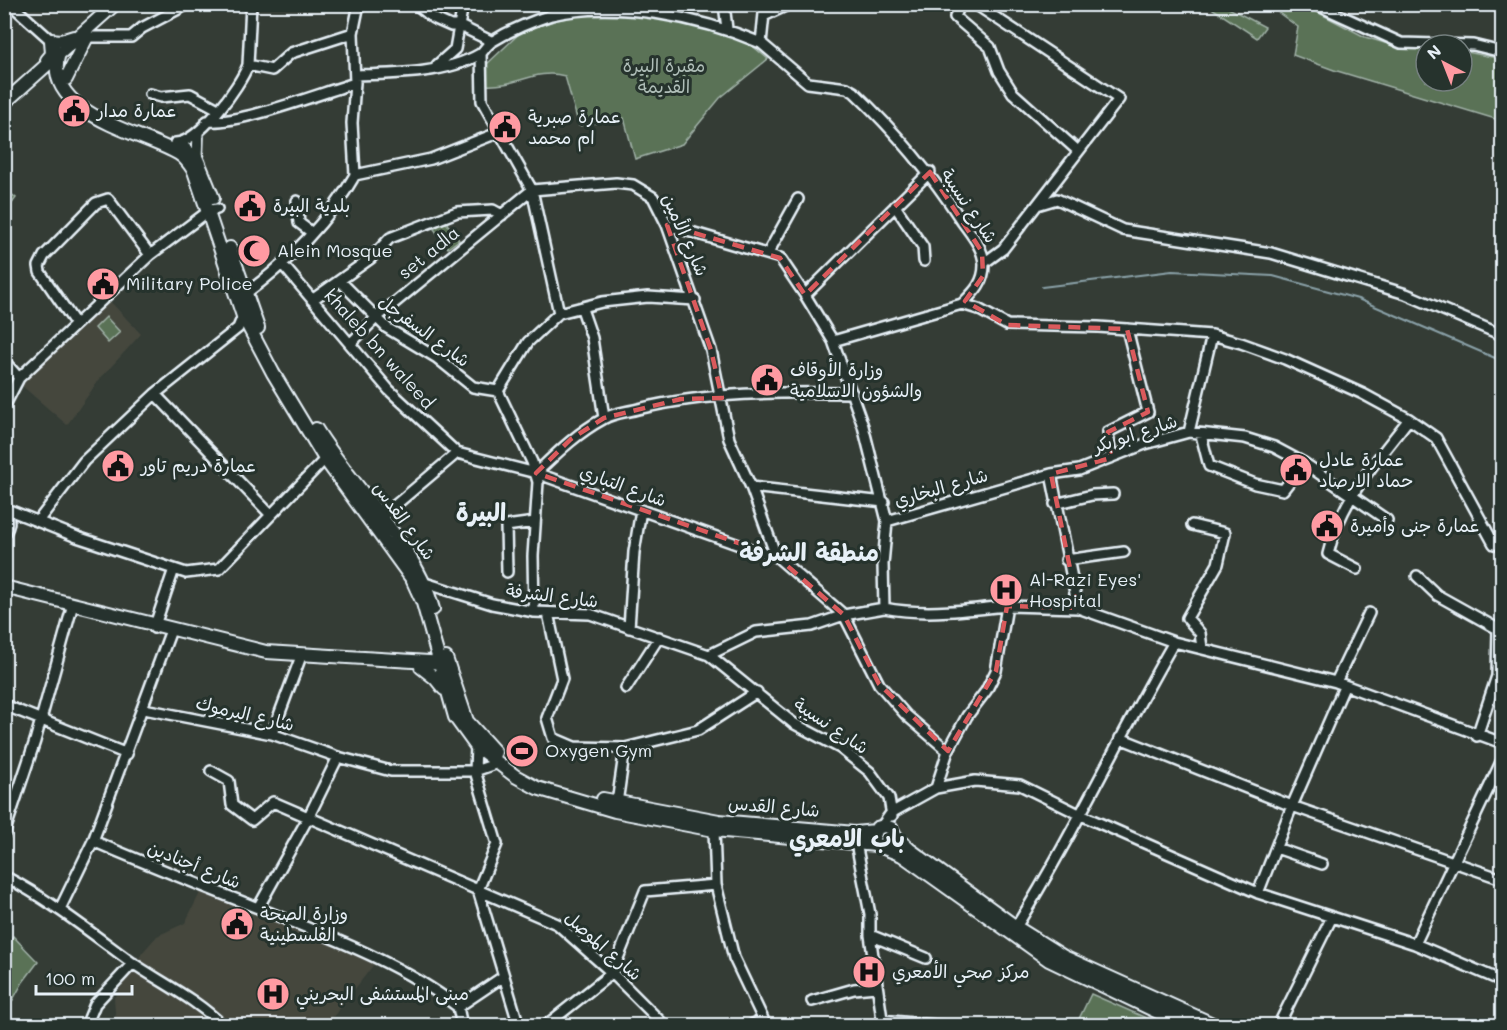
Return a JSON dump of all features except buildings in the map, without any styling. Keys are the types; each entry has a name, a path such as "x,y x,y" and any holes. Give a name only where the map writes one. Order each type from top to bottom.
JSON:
{"main road":[{"path":"4,103 39,72 59,58 115,4"},
{"path":"39,72 52,54 51,40 61,41 82,37 125,4"},
{"path":"39,72 50,73 63,79 82,37"},
{"name":"شارع القدس","path":"59,58 63,79 70,96 87,112 122,131 184,158 194,171 213,209"},
{"name":"شارع القدس","path":"63,79 92,108 125,127 175,143 198,159 242,296 279,368 328,456 408,554 425,583 444,663 447,694 455,717 476,746 537,788 714,830 856,843 881,847 902,855 1049,960 1087,981 1187,1026"},
{"name":"شارع القدس","path":"242,296 244,329 412,579 423,603 435,646 444,663 466,721 484,742 505,760 540,782 616,807 855,833 878,829"},
{"path":"4,587 154,628 266,652 299,657 421,665 444,663"},
{"path":"4,592 72,606"},
{"path":"421,665 435,646"},
{"path":"421,665 447,694"},
{"path":"895,834 894,845 881,847 873,838 878,829 888,826 895,834 1016,927 1064,957 1217,1026"}],"street":[{"path":"7,4 14,7 51,40 59,58"},
{"path":"82,37 131,37 142,28 188,4"},
{"path":"222,4 234,4"},
{"path":"175,143 185,142 198,132 236,90 248,65 252,4"},
{"path":"242,296 282,264 335,207 356,175 352,123 355,79 353,33 358,5 364,4"},
{"path":"416,4 433,18 451,26 460,26 491,41"},
{"path":"433,70 455,49 463,4"},
{"path":"547,4 551,15"},
{"path":"724,4 727,29"},
{"path":"761,43 765,4"},
{"path":"764,16 790,4"},
{"path":"960,4 955,17 990,47 999,71 1013,93 1078,151"},
{"path":"975,4 1119,99 1003,249 984,263"},
{"path":"1315,4 1401,43 1473,45 1503,52"},
{"path":"207,121 219,122 239,118 355,79 433,70 481,53 491,41 551,15 603,6 640,7 727,29 761,43 808,83 847,88 891,127 930,172"},
{"path":"248,65 272,70 291,53 353,33"},
{"path":"481,53 482,101 532,190 559,313 528,342 498,391 538,482 534,612"},
{"path":"150,94 161,97 190,94 218,110"},
{"path":"198,132 198,159"},
{"path":"356,175 431,159 500,132"},
{"name":"شارع نسيبة","path":"805,295 930,172 982,252 984,263 978,288 962,304"},
{"name":"شارع الأمين","path":"532,190 616,183 633,185 653,197 667,225 694,300 711,350 722,398"},
{"name":"set adla","path":"350,344 376,318 532,190"},
{"path":"75,323 40,272 39,266 44,256 96,203 108,199 150,255"},
{"path":"768,253 798,199"},
{"path":"1037,206 1056,199 1123,231 1271,253 1406,294 1503,335"},
{"path":"297,201 299,223 311,232"},
{"path":"895,206 923,247 924,261"},
{"path":"4,407 19,378 75,323 150,255 213,209"},
{"path":"312,300 371,258 390,238 457,212 493,210 502,215"},
{"path":"667,225 768,253 785,261 833,341 852,393 884,502 887,521"},
{"name":"khaleb bn waleed","path":"282,264 389,390 457,453"},
{"name":"شارع السفرجل","path":"339,281 376,318 437,358 473,387 498,391"},
{"name":"شارع الأمين","path":"559,313 582,309 602,302 648,297 694,300"},
{"path":"833,341 962,304 978,309 1006,325 1127,329 1212,335 1241,343 1285,359 1363,394 1409,419 1436,438 1494,544 1503,545"},
{"path":"582,309 592,338 604,418"},
{"path":"4,509 9,517 7,530 35,520 84,461 155,394 244,329"},
{"path":"1111,458 1107,432 1148,412 1127,329"},
{"path":"1189,432 1212,335"},
{"path":"4,361 19,378"},
{"path":"536,473 571,440 604,418 681,399 722,398 752,392 852,393"},
{"path":"155,394 270,514"},
{"path":"722,398 729,439 751,487 776,556 844,615 879,684 906,715 948,751"},
{"path":"1356,569 1328,554 1334,530 1350,496 1409,419"},
{"name":"شارع ابو بكر","path":"1052,474 1079,470 1145,444 1189,432 1245,438 1274,447 1304,463 1387,520"},
{"path":"1201,435 1209,466 1256,483 1283,490 1304,463"},
{"path":"380,518 457,453"},
{"name":"شارع التباري","path":"457,453 536,473 776,556"},
{"path":"4,509 186,573 219,569 243,547 270,514 328,456"},
{"path":"1052,474 1055,504 1078,608"},
{"name":"شارع البخاري","path":"884,608 883,564 887,521 1052,474"},
{"path":"751,487 884,502"},
{"path":"1055,504 1092,495 1113,494"},
{"path":"630,628 634,552 641,510"},
{"path":"507,572 506,526 535,522"},
{"path":"1192,525 1225,533 1218,564 1186,618 1200,633 1202,648"},
{"path":"1066,560 1124,552"},
{"path":"154,628 174,569"},
{"path":"1417,576 1437,596 1498,629 1497,676 1477,736"},
{"name":"شارع الشرفة","path":"425,583 455,594 534,612 590,614 709,655"},
{"path":"430,601 436,593 455,594"},
{"path":"4,834 35,741 72,606"},
{"path":"936,788 948,751 966,716 986,691 996,671 1007,606"},
{"path":"709,655 756,632 812,626 844,615 884,608 906,612 940,612 1007,606 1078,608 1174,642 1340,685 1477,736 1503,743"},
{"path":"548,613 562,679 547,718 552,738 574,747 625,748 698,730 757,692"},
{"path":"1258,893 1369,613"},
{"path":"60,909 93,841 171,632"},
{"path":"626,688 658,637"},
{"path":"1016,927 1081,815 1120,738 1174,642"},
{"name":"شارع نسيبة","path":"709,655 792,723 840,748 870,772 889,798 895,834"},
{"path":"272,734 299,657"},
{"path":"4,705 127,754"},
{"name":"شارع اليرموك","path":"144,709 272,734 338,757 391,771 475,771 498,763"},
{"path":"1120,738 1292,806 1503,879"},
{"path":"476,746 475,771 497,844 478,890 519,1026"},
{"path":"616,807 625,748"},
{"path":"258,908 308,818 338,757"},
{"path":"1415,944 1453,860 1503,760"},
{"path":"211,771 229,781 232,805 252,820 273,802 478,890"},
{"path":"878,829 891,813 936,788 975,781 1020,785 1081,815 1258,893 1331,919 1415,944 1500,980 1503,968"},
{"path":"714,830 716,885 734,958 763,1019 756,1024"},
{"name":"شارع أجنادين","path":"93,841 174,876 356,948 432,987 458,1006"},
{"path":"856,843 870,914 870,935 882,1023 946,1026"},
{"path":"1276,848 1322,864"},
{"path":"4,876 60,909 133,963 208,1012 223,1026"},
{"path":"545,1026 612,973 645,891 716,885"},
{"name":"شارع الموصل","path":"478,890 557,924 612,973 664,1026"},
{"path":"1278,1026 1331,919"},
{"path":"870,935 926,958"},
{"path":"86,1026 95,1004 133,963"},
{"path":"462,1026 458,1006 504,976"},
{"path":"812,1001 854,989 876,987"}],"highlighted area":[{"path":"930,172 982,252 983,276 965,301 1007,325 1127,329 1148,412 1108,432 1111,458 1051,474 1078,608 1007,606 996,671 948,751 879,684 844,615 776,556 536,473 571,439 604,418 681,399 722,398 711,350 667,225 780,258 805,295"}],"shaded area":[{"path":"107,298 141,334 99,380 67,425 21,385 28,374"},
{"path":"201,891 278,919 375,963 327,1025 116,1025 114,998 142,953 157,936 185,923"}],"green space":[{"path":"1207,5 1223,5 1265,27 1257,38"},
{"path":"1268,5 1304,5 1365,37 1398,47 1414,49 1414,93 1474,93 1474,53 1502,59 1502,121 1334,70 1293,55 1298,27"},
{"name":"مقبرة البيرة القديمة","path":"605,10 668,18 743,38 768,59 720,98 682,144 635,159 624,118 579,126 565,76 544,74 497,85 485,85 487,64 522,31 557,20"},
{"path":"5,189 16,198 5,213"},
{"path":"445,221 459,240 448,248 434,229"},
{"path":"106,317 120,332 108,343 95,328"},
{"path":"13,936 38,962 23,982 5,1014 5,950"},
{"path":"1091,994 1162,1025 1076,1025"}],"waterway":[{"path":"1042,287 1172,271 1273,276 1358,299 1502,361"}],"place":[{"name":"عمارة مدار","path":"74,111"},
{"name":"عمارة صبرية ام محمد","path":"505,127"},
{"name":"بلدية البيرة","path":"250,206"},
{"name":"Alein Mosque","path":"254,251"},
{"name":"Military Police","path":"103,284"},
{"name":"وزارة الأوقاف والشؤون الاسلامية","path":"767,380"},
{"name":"عمارة دريم تاور","path":"118,466"},
{"name":"عمارة عادل حماد الارصاد","path":"1296,470"},
{"name":"عمارة جنى وأميرة","path":"1327,526"},
{"name":"Al-Razi Eyes' Hospital","path":"1006,590"},
{"name":"Oxygen Gym","path":"522,751"},
{"name":"وزارة الصحة الفلسطينية","path":"237,924"},
{"name":"مركز صحي الأمعري","path":"869,972"},
{"name":"مبنى المستشفى البحريني","path":"273,994"}],"district":[{"name":"البيرة","path":"481,513"},
{"name":"منطقة الشرفة","path":"809,553"},
{"name":"باب الامعري","path":"847,839"}]}
